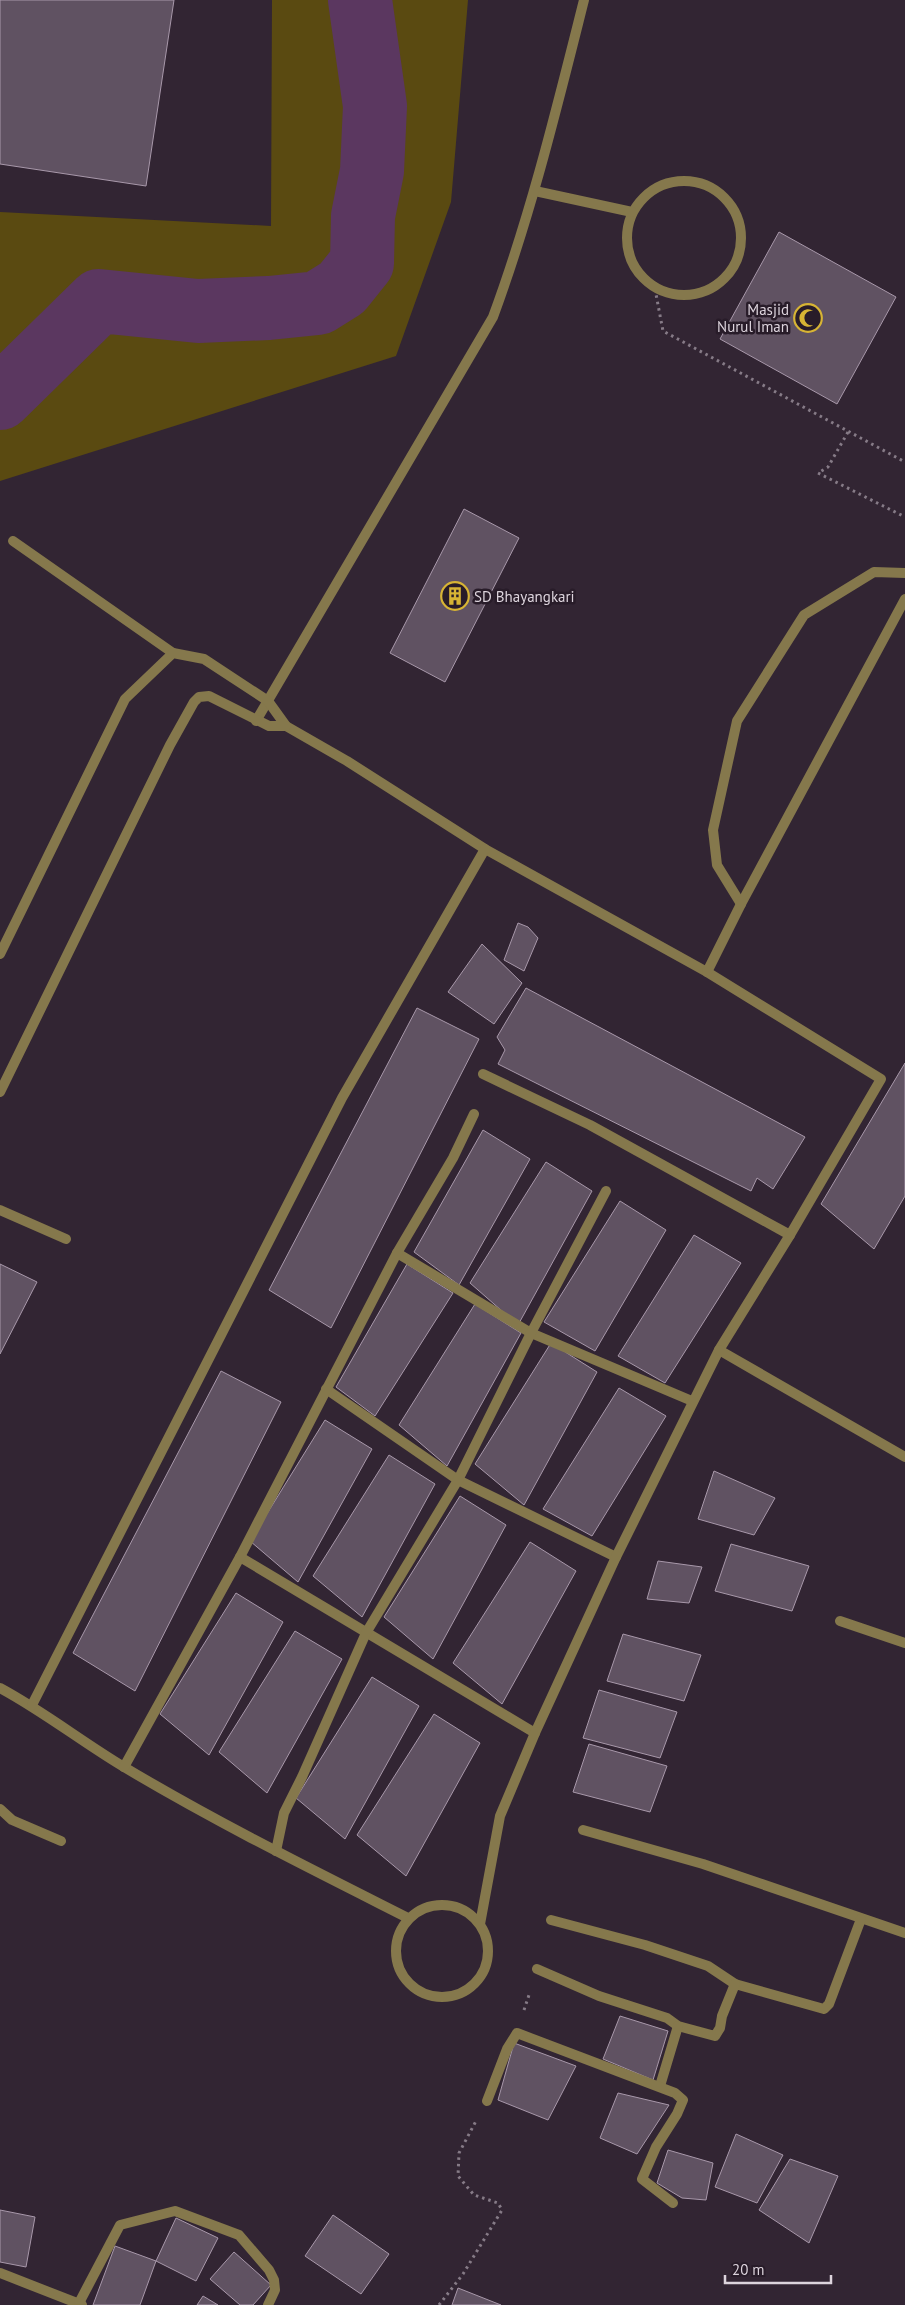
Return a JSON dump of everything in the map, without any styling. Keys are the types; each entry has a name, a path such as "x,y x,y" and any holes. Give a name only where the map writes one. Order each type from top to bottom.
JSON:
{"street":[{"path":"256,720 493,318 516,254 535,191 584,0"},
{"path":"681,180 711,187 734,208 742,237 735,266 714,288 685,297 655,289 634,268 625,240 632,212 652,189 681,180"},
{"path":"535,191 632,212"},
{"path":"13,542 173,653 204,659 268,701 286,726 347,761 485,849 707,972 880,1079 790,1235 719,1350 616,1557 535,1734 500,1816 480,1924"},
{"path":"741,904 717,864 713,830 737,721 804,615 874,572 905,573"},
{"path":"707,972 741,904 905,599"},
{"path":"0,954 125,699 173,653"},
{"path":"0,1092 170,745 194,702 199,697 209,696 269,726 286,726"},
{"path":"32,1705 342,1098 485,849"},
{"path":"483,1074 590,1125 790,1235"},
{"path":"124,1767 240,1557 397,1253 453,1158 474,1114"},
{"path":"276,1851 284,1813 366,1633 458,1480 531,1333 606,1191"},
{"path":"0,1210 66,1239"},
{"path":"397,1253 531,1333 692,1401"},
{"path":"719,1350 905,1457"},
{"path":"326,1389 458,1480 616,1557"},
{"path":"240,1557 535,1734"},
{"path":"840,1621 905,1643"},
{"path":"0,1688 32,1705 124,1767 276,1851 408,1918"},
{"path":"0,1809 12,1820 61,1841"},
{"path":"583,1830 703,1864 905,1933"},
{"path":"445,1905 465,1910 480,1924 487,1939 489,1957 483,1974 472,1987 456,1996 439,1997 421,1993 407,1982 398,1967 395,1950 399,1933 408,1918 425,1908 445,1905"},
{"path":"551,1920 645,1945 708,1966 735,1984 824,2009 829,2004 861,1919"},
{"path":"537,1968 599,1996 667,2018 678,2026 715,2036 720,2028 722,2016 735,1984"},
{"path":"660,2086 678,2026"},
{"path":"487,2101 507,2049 517,2032 675,2093 683,2100 677,2114 656,2147 642,2179 674,2203"},
{"path":"0,2273 81,2304 120,2225 175,2211 239,2236 269,2270 274,2280 275,2290 268,2305"}],"path":[{"path":"655,289 663,331 905,462"},
{"path":"848,432 828,467 818,473 905,518"},
{"path":"439,2305 463,2274 502,2210 498,2203 474,2195 458,2176 460,2153 487,2101"}],"shaded area":[{"path":"272,0 468,0 451,202 396,356 0,481 0,212 271,226"}],"building":[{"path":"0,0 174,0 146,186 0,164"},
{"name":"Masjid Nurul Iman","path":"779,232 896,297 837,404 720,339"},
{"name":"SD Bhayangkari","path":"464,509 519,538 445,682 390,653"},
{"path":"518,923 528,927 538,938 524,971 504,960"},
{"path":"482,944 522,983 494,1024 448,992"},
{"path":"526,988 805,1137 773,1189 757,1178 751,1191 498,1064 505,1050 497,1037"},
{"path":"417,1008 479,1039 331,1328 269,1290"},
{"path":"905,1063 905,1196 874,1249 821,1204"},
{"path":"483,1130 530,1159 459,1285 414,1252"},
{"path":"546,1162 592,1191 518,1325 470,1283"},
{"path":"620,1201 666,1230 595,1351 544,1322"},
{"path":"694,1235 741,1263 665,1383 618,1356"},
{"path":"0,1264 37,1282 0,1354"},
{"path":"407,1264 453,1293 375,1416 336,1387"},
{"path":"475,1304 521,1333 447,1466 399,1425"},
{"path":"551,1343 597,1372 524,1505 475,1464"},
{"path":"221,1371 281,1402 135,1691 73,1653"},
{"path":"619,1388 666,1416 592,1536 543,1509"},
{"path":"325,1420 372,1449 298,1582 250,1541"},
{"path":"389,1455 435,1484 362,1617 313,1576"},
{"path":"714,1471 775,1498 754,1535 698,1519"},
{"path":"460,1496 506,1525 433,1659 384,1617"},
{"path":"530,1542 576,1571 502,1704 453,1663"},
{"path":"731,1544 809,1566 792,1611 715,1591"},
{"path":"658,1561 702,1567 689,1603 647,1599"},
{"path":"236,1593 283,1622 209,1755 160,1714"},
{"path":"295,1631 342,1659 267,1793 219,1752"},
{"path":"623,1634 701,1655 684,1701 607,1681"},
{"path":"372,1677 419,1706 345,1839 296,1798"},
{"path":"599,1690 677,1712 660,1758 583,1738"},
{"path":"434,1714 480,1743 406,1876 357,1835"},
{"path":"589,1744 667,1766 650,1812 573,1792"},
{"path":"620,2016 668,2031 653,2080 603,2059"},
{"path":"514,2043 576,2066 548,2120 498,2100"},
{"path":"618,2093 669,2105 637,2154 600,2138"},
{"path":"736,2134 783,2155 757,2203 715,2187"},
{"path":"668,2150 713,2163 706,2200 682,2198 657,2183"},
{"path":"790,2159 838,2176 809,2243 759,2210"},
{"path":"0,2210 35,2217 26,2267 0,2262"},
{"path":"333,2215 389,2254 361,2294 305,2256"},
{"path":"176,2218 218,2238 196,2281 156,2261"},
{"path":"115,2246 156,2261 140,2305 93,2305"},
{"path":"234,2252 271,2285 253,2305 240,2305 210,2279"},
{"path":"458,2288 501,2305 452,2305"},
{"path":"203,2296 218,2305 197,2305"}],"waterway":[{"path":"0,398 99,301 198,311 269,308 318,303 342,288 362,263 363,216 372,171 375,106 360,0"}],"place":[{"name":"Masjid Nurul Iman","path":"808,318"},
{"name":"SD Bhayangkari","path":"455,596"}]}
